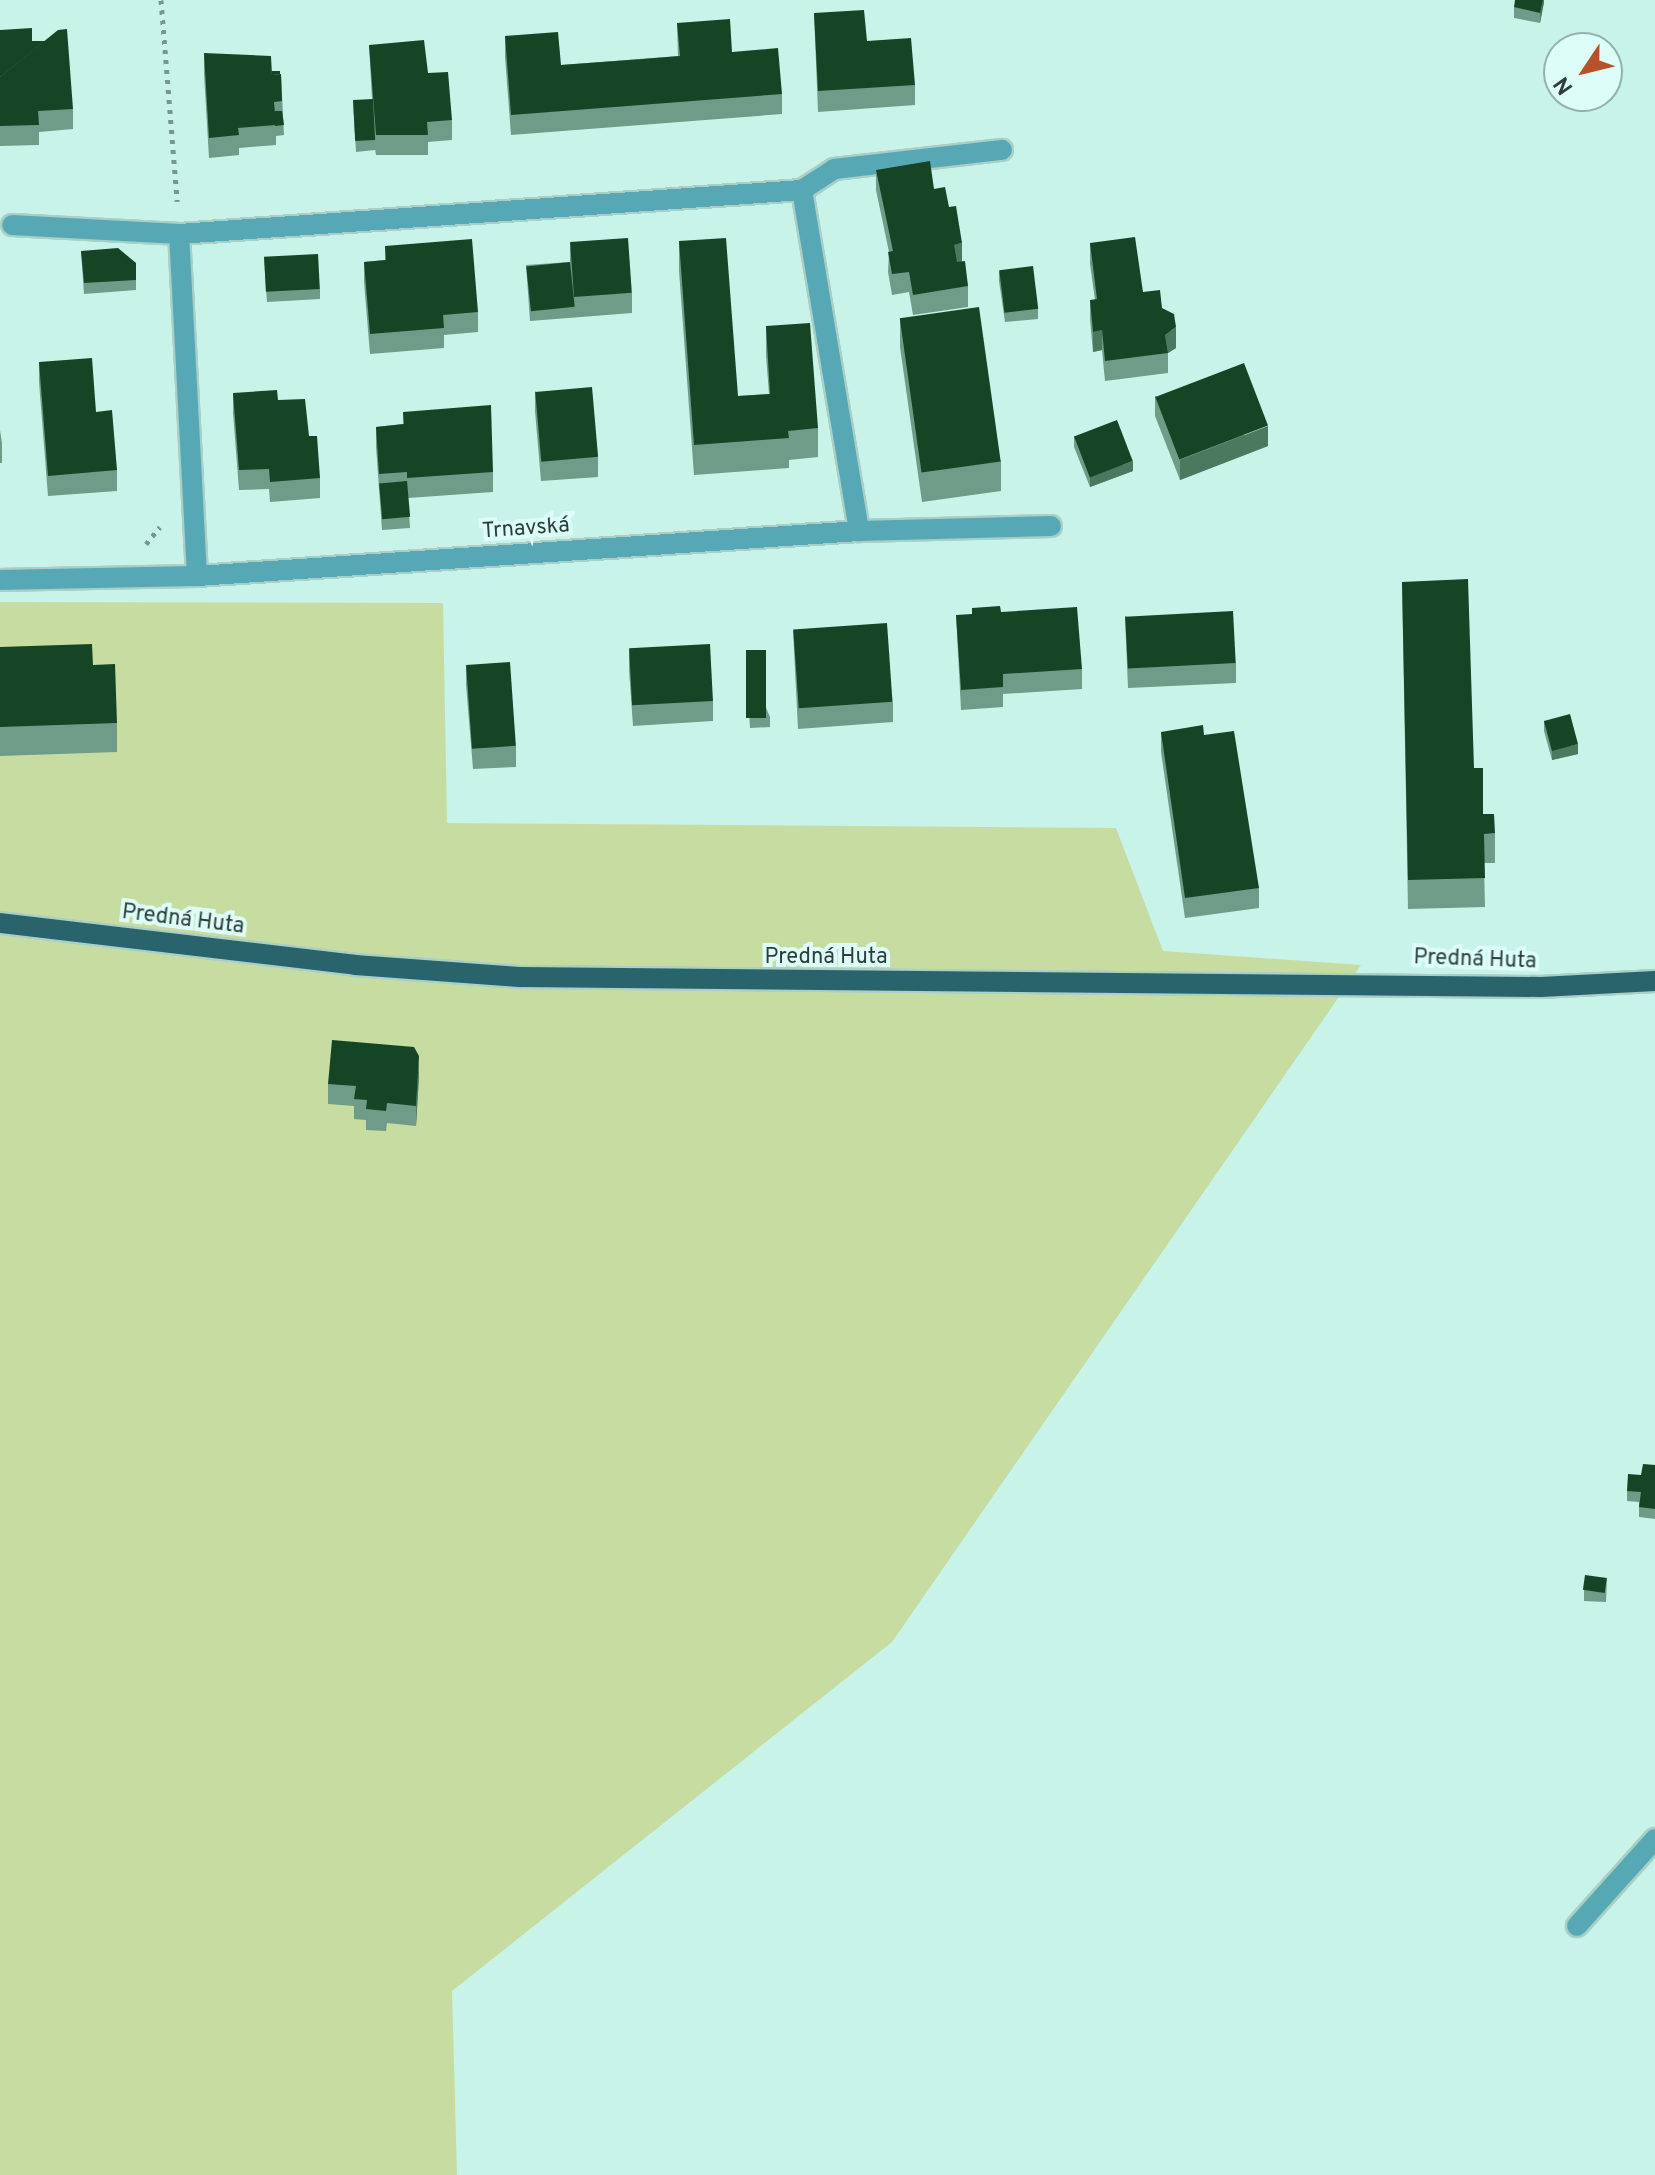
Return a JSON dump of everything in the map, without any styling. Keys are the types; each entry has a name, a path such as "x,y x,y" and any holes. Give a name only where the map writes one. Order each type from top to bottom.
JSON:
{"main road":[{"name":"Predná Huta","path":"0,923 355,965 520,977 1541,987 1655,981"}],"street":[{"path":"12,225 179,234 802,190 834,169 1002,150"},
{"path":"802,190 859,531"},
{"path":"179,234 197,576"},
{"name":"Trnavská","path":"0,580 197,576 859,531 1051,526"},
{"path":"1577,1926 1655,1839"}],"path":[{"path":"161,0 179,234"}],"green space":[{"path":"0,602 443,603 447,823 1116,828 1163,951 1361,965 892,1642 452,1991 457,2175 0,2175"}],"building":[{"path":"1515,0 1543,0 1540,13 1514,7"},
{"path":"864,10 867,41 911,38 915,85 818,91 814,13"},
{"path":"730,19 732,52 778,48 782,94 511,115 505,36 558,32 561,65 643,59 680,56 677,23"},
{"path":"32,28 32,41 45,41 0,77 0,30"},
{"path":"67,29 73,109 38,111 39,125 0,126 0,77 58,30"},
{"path":"424,40 428,73 448,72 452,120 427,122 428,135 376,135 369,45"},
{"path":"204,53 271,56 272,75 281,74 282,101 274,102 276,125 238,128 239,135 209,138"},
{"path":"373,99 375,140 355,141 353,100"},
{"path":"275,111 282,111 284,125 275,126"},
{"path":"930,161 934,189 945,187 949,207 956,206 962,243 954,245 957,262 965,261 968,286 913,295 909,272 892,274 888,252 893,251 876,170"},
{"path":"1135,237 1143,292 1160,290 1162,308 1174,314 1176,327 1165,335 1168,353 1105,361 1102,330 1093,332 1090,300 1097,299 1090,243"},
{"path":"628,238 632,293 574,297 570,242"},
{"path":"726,238 738,396 770,394 766,326 810,323 818,428 788,431 789,438 694,445 679,241"},
{"path":"472,239 478,312 443,315 444,328 370,334 364,262 386,260 385,246"},
{"path":"118,248 136,263 136,280 84,283 81,251"},
{"path":"318,254 320,289 266,292 264,257"},
{"path":"570,262 575,307 531,311 526,267"},
{"path":"1033,266 1038,309 1004,313 999,270"},
{"path":"979,307 1001,461 921,473 900,318"},
{"path":"92,358 96,412 112,410 117,470 48,476 39,362"},
{"path":"1244,363 1268,426 1179,460 1155,397"},
{"path":"592,387 598,457 541,462 535,392"},
{"path":"277,390 278,400 305,399 309,436 317,436 320,478 270,482 269,469 239,470 233,393"},
{"path":"491,405 493,472 407,478 407,472 379,474 376,427 404,424 403,412"},
{"path":"1117,420 1133,461 1090,478 1074,436"},
{"path":"407,481 410,517 382,519 379,483"},
{"path":"1468,579 1474,768 1483,768 1483,814 1494,814 1495,833 1484,834 1485,878 1408,880 1402,582"},
{"path":"1000,606 1001,612 1077,607 1082,669 1003,674 1003,687 961,690 956,615 972,614 972,608"},
{"path":"1233,611 1236,663 1128,669 1125,617"},
{"path":"887,623 893,702 799,708 793,630"},
{"path":"92,644 93,665 115,664 117,723 0,727 0,647"},
{"path":"710,644 713,701 632,705 629,648"},
{"path":"746,650 766,650 766,718 746,718"},
{"path":"510,662 516,746 472,749 466,665"},
{"path":"1570,714 1578,744 1552,751 1544,721"},
{"path":"1203,725 1204,735 1234,731 1259,888 1185,898 1161,732"},
{"path":"332,1040 414,1047 419,1056 416,1106 387,1103 386,1111 366,1109 367,1100 354,1099 356,1086 328,1084"},
{"path":"1643,1464 1655,1465 1655,1509 1639,1507 1641,1492 1627,1491 1628,1474 1641,1475"},
{"path":"1585,1575 1607,1578 1605,1593 1583,1590"}]}
